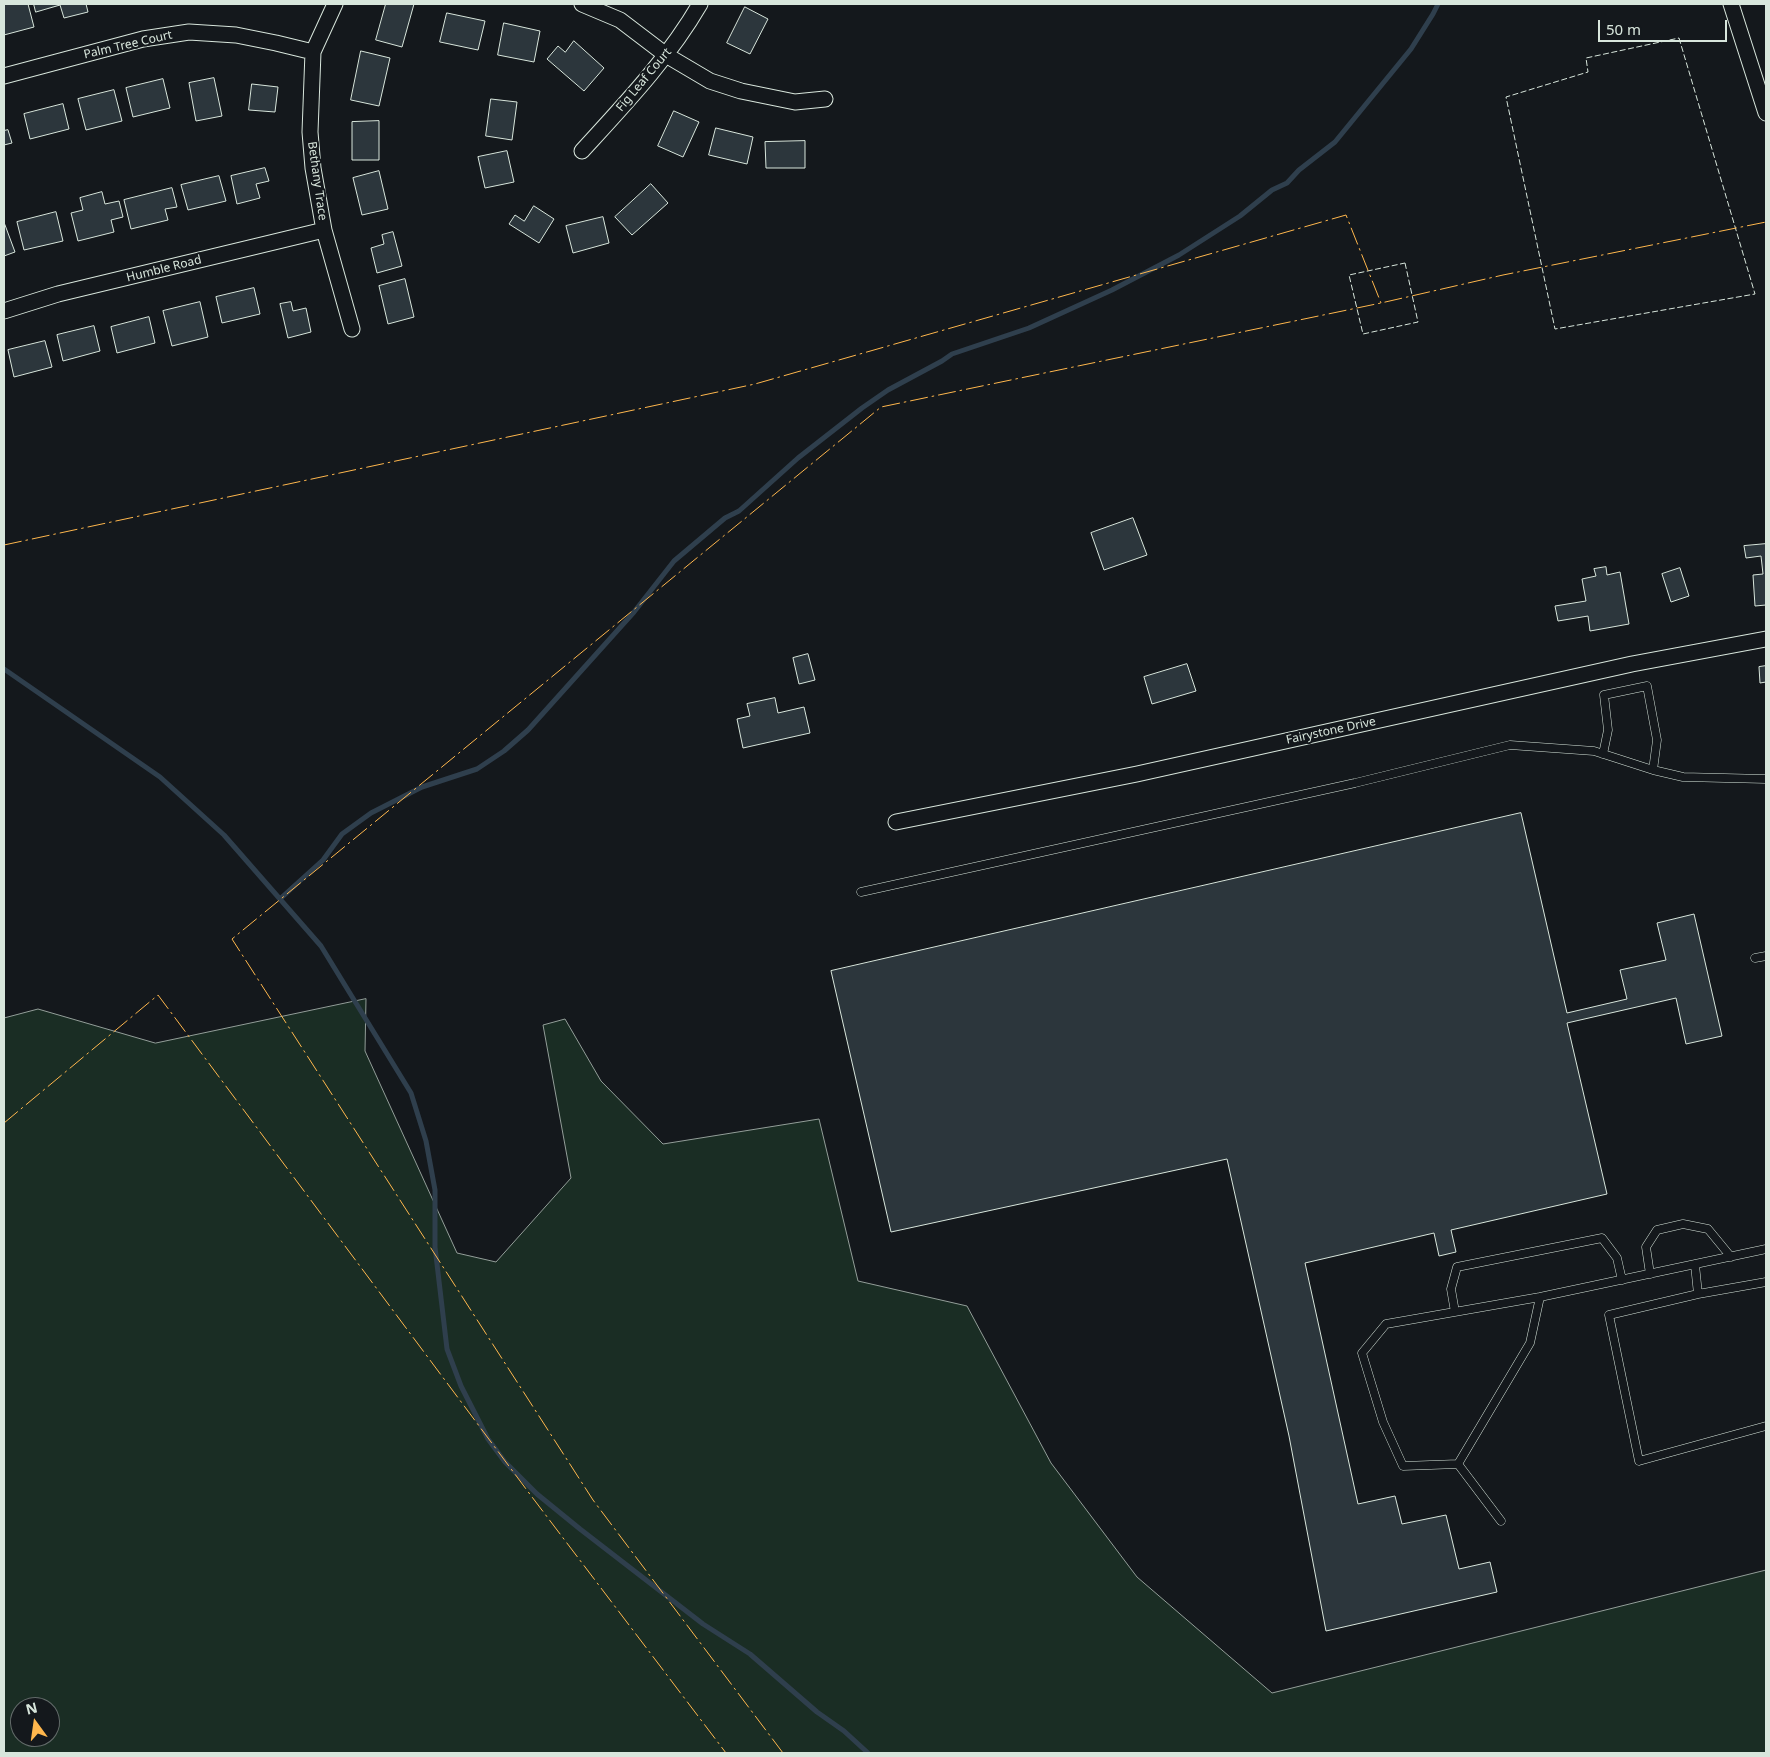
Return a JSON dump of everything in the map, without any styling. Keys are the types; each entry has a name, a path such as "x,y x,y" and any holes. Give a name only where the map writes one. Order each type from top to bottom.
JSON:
{"street":[{"name":"Bethany Trace","path":"335,4 313,52 310,132 313,168 324,230 352,329"},
{"path":"582,4 620,20 666,55 710,81 741,91 795,102 826,99"},
{"name":"Fig Leaf Court","path":"582,151 651,76 684,31 700,4"},
{"path":"1731,4 1766,113"},
{"name":"Palm Tree Court","path":"4,76 143,39 189,32 236,35 276,42 313,52"},
{"name":"Humble Road","path":"4,310 58,294 324,230"},
{"name":"Fairystone Drive","path":"896,822 1137,774 1632,664 1766,639"}],"lane":[{"path":"1603,754 1608,730 1604,695 1648,686 1657,740 1653,770"},
{"path":"861,892 1355,783 1510,745 1594,751 1653,770 1682,777 1766,779"},
{"path":"1755,958 1766,956"},
{"path":"1650,1274 1646,1248 1657,1230 1683,1224 1708,1229 1731,1257"},
{"path":"1455,1312 1451,1289 1456,1267 1602,1238 1617,1258 1622,1280"},
{"path":"1458,1464 1403,1466 1383,1422 1362,1353 1386,1324 1540,1297 1766,1249"},
{"path":"1695,1265 1698,1294"},
{"path":"1766,1282 1698,1294 1609,1315 1639,1461 1766,1426"},
{"path":"1458,1464 1530,1343 1540,1297"},
{"path":"1458,1464 1501,1521"}],"green space":[{"path":"366,999 365,1051 457,1253 496,1262 571,1178 543,1025 565,1019 601,1081 663,1144 819,1119 858,1281 967,1306 1051,1463 1137,1577 1272,1693 1766,1570 1766,1753 4,1753 4,1018 38,1009 155,1043"}],"building":[{"path":"4,4 28,4 34,27 4,35"},
{"path":"34,4 86,4 88,12 64,18 60,5 36,12"},
{"path":"386,4 414,4 402,47 376,40"},
{"path":"745,7 768,19 750,54 727,43"},
{"path":"447,13 485,21 478,50 440,42"},
{"path":"504,23 540,31 534,62 498,55"},
{"path":"574,41 604,68 584,91 547,59 558,46 565,52"},
{"path":"361,51 390,58 379,106 351,100"},
{"path":"214,78 222,116 196,121 189,83"},
{"path":"163,79 170,108 133,117 126,88"},
{"path":"252,84 278,87 275,112 249,110"},
{"path":"114,90 122,121 86,130 78,99"},
{"path":"491,99 517,102 512,140 486,136"},
{"path":"63,104 69,129 30,139 24,114"},
{"path":"674,111 699,122 683,157 658,146"},
{"path":"379,121 379,160 352,160 352,122"},
{"path":"716,128 753,137 747,164 709,155"},
{"path":"8,130 12,143 4,145 4,131"},
{"path":"805,141 805,168 766,168 765,142"},
{"path":"507,151 514,182 485,188 478,157"},
{"path":"265,168 269,181 256,184 260,198 237,204 231,176"},
{"path":"379,171 388,209 362,215 353,178"},
{"path":"219,176 226,201 188,210 181,185"},
{"path":"651,184 668,203 632,235 615,217"},
{"path":"172,188 177,207 165,209 168,220 131,229 124,200"},
{"path":"102,192 105,204 119,201 123,217 111,220 114,232 78,241 71,213 83,210 80,198"},
{"path":"534,206 554,219 539,243 509,224 515,215 524,221"},
{"path":"56,212 63,241 24,250 17,222"},
{"path":"603,217 609,243 573,253 566,226"},
{"path":"4,226 15,252 4,256"},
{"path":"393,232 402,266 377,273 371,248 384,244 382,235"},
{"path":"405,279 414,317 388,324 379,286"},
{"path":"254,288 260,314 222,323 216,297"},
{"path":"200,302 208,337 172,346 163,311"},
{"path":"291,302 293,311 306,308 311,332 288,338 280,304"},
{"path":"149,317 155,343 117,353 111,327"},
{"path":"94,326 100,351 63,361 57,335"},
{"path":"45,341 52,367 14,377 8,350"},
{"path":"1133,518 1147,555 1104,570 1091,533"},
{"path":"1766,544 1766,605 1755,606 1753,575 1763,574 1761,556 1746,558 1744,546"},
{"path":"1606,567 1607,575 1620,572 1629,624 1590,631 1588,616 1558,621 1555,606 1586,601 1582,579 1596,576 1594,569"},
{"path":"1680,568 1689,596 1671,602 1662,574"},
{"path":"808,654 815,680 799,684 793,658"},
{"path":"1187,664 1196,691 1152,704 1144,677"},
{"path":"1766,666 1766,682 1760,683 1759,667"},
{"path":"775,698 778,713 804,707 810,733 743,748 737,719 750,716 747,704"},
{"path":"1521,813 1567,1013 1627,999 1620,970 1666,960 1657,923 1694,914 1722,1036 1686,1044 1676,998 1567,1023 1607,1194 1451,1230 1456,1252 1439,1256 1434,1233 1305,1263 1358,1504 1395,1496 1402,1524 1446,1515 1459,1569 1490,1562 1497,1592 1326,1631 1289,1436 1227,1159 891,1232 831,971"}],"waterway":[{"path":"281,898 323,860 342,834 371,813 422,787 477,769 504,751 528,730 634,612 674,561 725,518 739,511 798,458 862,408 888,390 952,354 1029,328 1112,290 1179,255 1240,216 1272,190 1287,183 1299,170 1335,142 1411,49 1438,4"},
{"path":"4,669 160,777 224,835 321,946 411,1093 426,1141 435,1190 435,1247 447,1349 461,1386 488,1439 505,1462 537,1494 580,1529 703,1624 750,1654 868,1753"}],"fence":[{"path":"1679,38 1755,294 1555,329 1506,97 1588,72 1586,58 1679,38"},
{"path":"1405,263 1418,322 1363,334 1349,275 1405,263"}],"power":[{"path":"4,545 755,384 1346,215 1381,303"},
{"path":"783,1753 593,1500 232,939 881,407 1381,303 1503,275 1766,222"},
{"path":"4,1123 158,995 529,1493 726,1753"}]}
